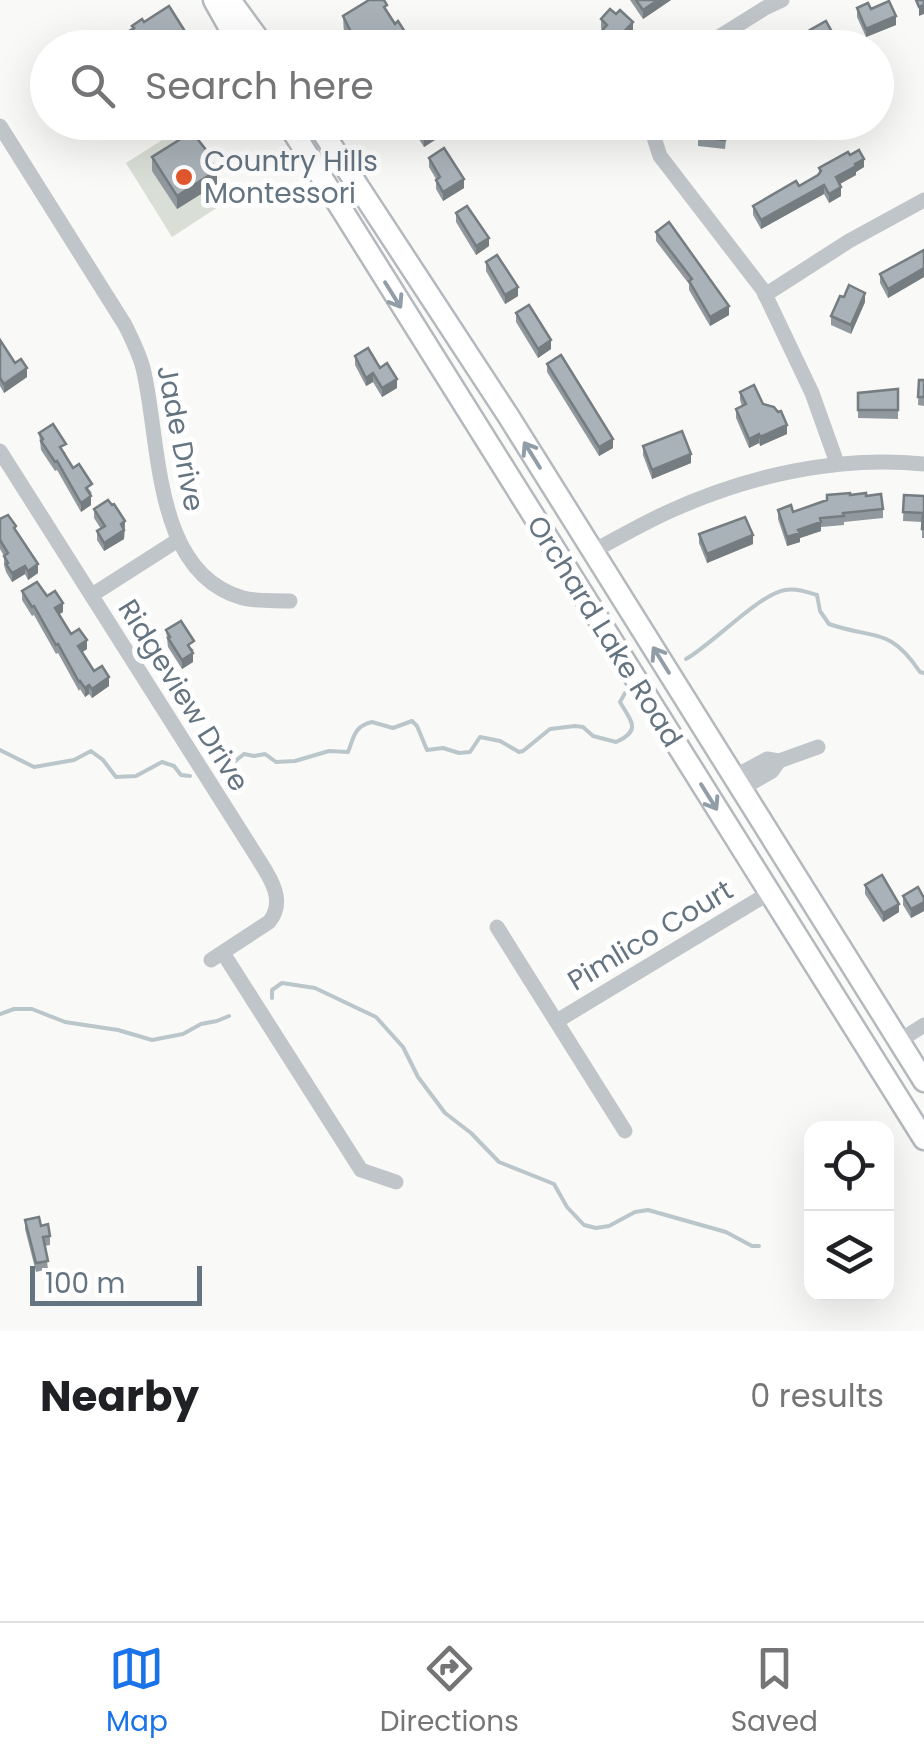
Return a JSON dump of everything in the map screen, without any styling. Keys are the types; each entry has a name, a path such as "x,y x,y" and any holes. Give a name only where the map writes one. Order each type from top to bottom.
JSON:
{"main road":[{"path":"214,0 231,30"},
{"path":"230,0 252,30"},
{"name":"Orchard Lake Road","path":"297,140 924,1140"},
{"name":"Orchard Lake Road","path":"327,140 509,417 924,1081"},
{"path":"366,252 386,242 398,247"},
{"path":"474,422 490,413 509,417"},
{"path":"602,626 622,638 664,707 678,710 688,703"},
{"path":"805,950 824,940 843,950"},
{"path":"890,1085 924,1120"}],"street":[{"path":"730,30 782,0"},
{"name":"Jade Drive","path":"0,126 136,347 148,390 168,508 186,554 206,578 230,593 248,599 290,601"},
{"path":"655,140 660,156 765,295 812,394 837,463"},
{"path":"765,295 924,200"},
{"name":"Ridgeview Drive","path":"0,450 278,895 276,914 270,922 217,956 361,1170 396,1182"},
{"path":"592,552 667,512 749,482 837,463 924,464"},
{"path":"92,595 178,540"},
{"path":"737,783 772,770 779,761 818,747"},
{"name":"Pimlico Court","path":"557,1021 769,893"},
{"name":"Pimlico Court","path":"498,927 625,1131"},
{"path":"899,1040 924,1025"}],"shaded area":[{"path":"162,140 187,140 218,207 172,237 126,163"}],"building":[{"path":"369,0 384,0 395,24 398,21 404,30 350,30 343,16"},
{"path":"636,0 658,0 643,10"},
{"path":"889,1 896,16 866,29 857,8 868,3 871,9"},
{"path":"169,6 184,30 131,30 142,19 144,22"},
{"path":"610,9 616,14 620,10 633,22 626,30 602,30 607,25 601,19"},
{"path":"826,21 831,30 810,30"},
{"name":"Country Hills Montessori","path":"179,140 198,140 217,170 177,196 152,157"},
{"path":"444,148 464,179 443,192 429,158"},
{"path":"859,150 864,159 836,177 841,187 829,194 824,185 761,220 753,206 796,181 799,186 818,175 819,168"},
{"path":"467,206 489,238 476,246 456,213"},
{"path":"669,222 729,306 710,317 689,281 692,279 656,232"},
{"path":"924,250 924,268 888,289 880,274"},
{"path":"497,255 518,287 505,295 486,262"},
{"path":"849,285 865,293 851,325 831,316"},
{"path":"529,305 551,340 538,349 516,313"},
{"path":"0,340 15,363 21,359 27,368 4,384 0,378"},
{"path":"368,348 380,368 387,363 397,379 382,388 373,373 366,378 355,356"},
{"path":"561,355 613,439 599,447 547,364"},
{"path":"919,380 924,380 924,397 918,397"},
{"path":"754,385 763,404 781,411 787,425 749,439 736,409 746,404 740,392"},
{"path":"898,389 898,410 858,410 858,393"},
{"path":"53,424 66,444 60,447 73,468 79,464 92,484 86,488 91,496 81,503 41,441 39,433"},
{"path":"682,431 691,454 652,470 643,446"},
{"path":"881,494 883,509 820,518 821,522 787,537 778,510 791,505 793,512 827,500 827,495"},
{"path":"904,495 924,496 924,529 923,513 903,512"},
{"path":"108,500 125,521 121,524 124,530 104,543 97,531 105,526 94,509"},
{"path":"8,515 38,564 28,571 25,566 12,573 6,564 4,556 8,553 0,540 0,519"},
{"path":"745,517 753,535 707,554 699,534"},
{"path":"37,582 47,596 55,591 63,603 55,608 71,634 79,629 87,640 78,646 94,671 102,666 109,677 92,689 79,682 22,591"},
{"path":"181,621 194,641 188,645 193,653 182,660 166,630"},
{"path":"882,875 899,904 883,913 865,885"},
{"path":"918,887 924,902 911,909 903,896"},
{"path":"39,1217 41,1226 48,1224 50,1236 43,1237 48,1261 36,1263 25,1220"}],"waterway":[{"path":"686,659 762,601 793,590 817,595 820,611 829,624 890,641 924,673"},
{"path":"219,768 244,754 265,754 276,762 329,751 348,752 358,729 372,722 393,728 412,721 427,750 443,748 459,753 470,752 480,737 500,741 519,752 550,729 575,726 616,742 632,729 620,702 625,693"},
{"path":"0,750 34,767 74,760 91,751 116,777 136,776 162,762 174,766 181,775 190,776"},
{"path":"272,998 272,990 282,983 315,988 376,1017 403,1047 418,1077 445,1113 499,1162 554,1184 567,1207 584,1225 609,1226 635,1212 648,1210 726,1232 759,1246"},
{"path":"0,1014 32,1009 65,1022 152,1040 183,1034 229,1016"}],"place":[{"name":"Country Hills Montessori","path":"184,177"}]}
